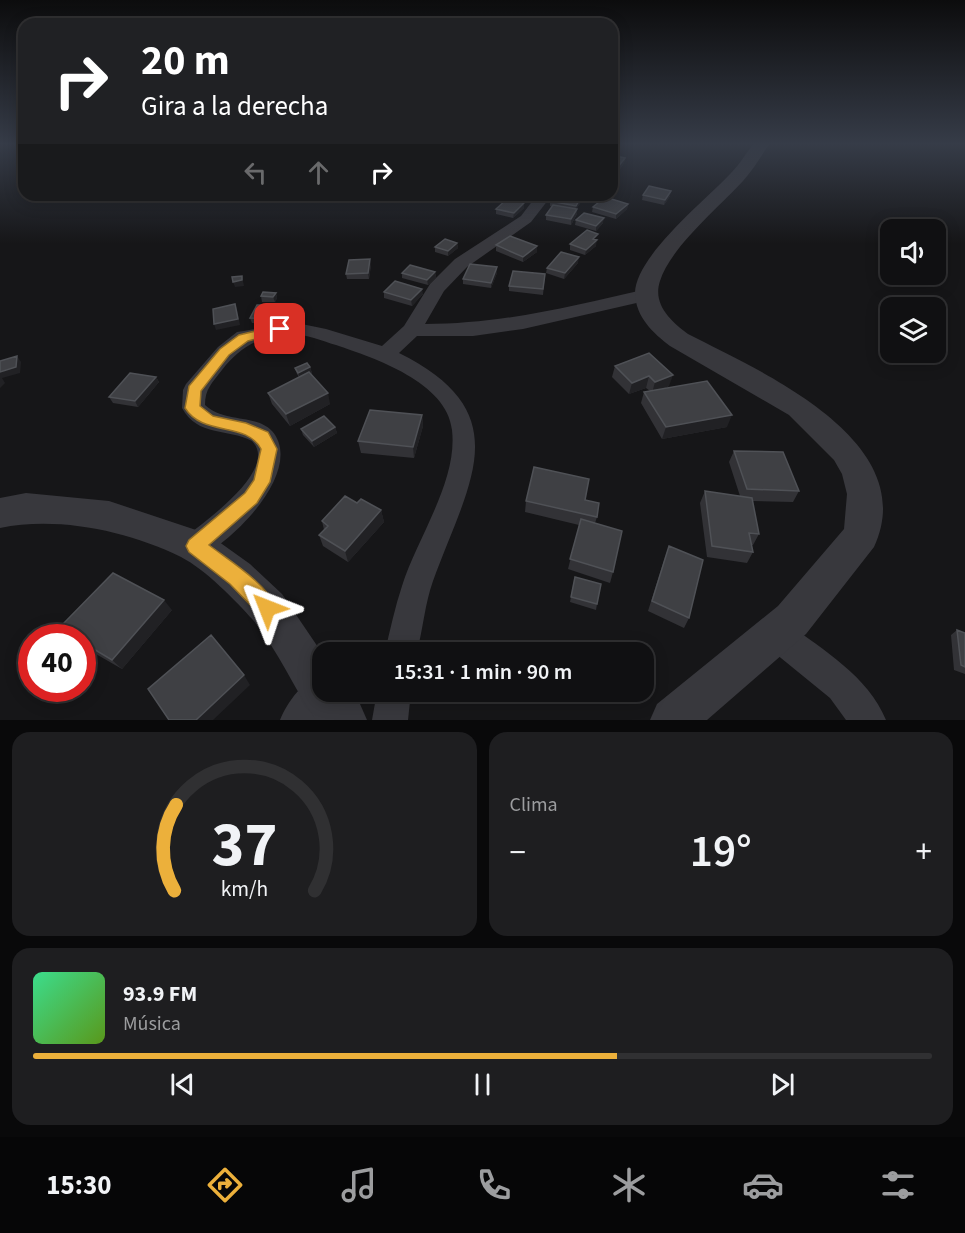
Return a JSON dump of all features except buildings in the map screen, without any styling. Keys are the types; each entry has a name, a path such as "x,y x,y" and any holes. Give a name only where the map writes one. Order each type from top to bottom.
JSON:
{"street":[{"path":"673,720 792,620 861,536 865,514 864,494 858,473 845,451 799,407 679,340 661,326 651,310 647,295 648,281 672,243 737,177"},
{"path":"385,354 412,330 436,288 461,263 526,219 540,201"},
{"path":"412,330 473,330 523,323 647,295"},
{"path":"195,546 251,498 262,482 268,465 269,449 262,436 246,429 208,421 193,408 194,390 225,352 244,338 292,328 319,333 385,354 422,373 449,398 464,429 462,469 417,585 403,642"},
{"path":"0,513 26,508 109,516 195,546 237,577 267,608 312,675"},
{"path":"776,634 842,686 868,720"},
{"path":"298,720 314,702"},
{"path":"331,702 344,720"},
{"path":"390,720 393,702"}],"route":[{"path":"267,608 237,577 195,546 251,498 262,482 268,465 269,449 262,436 246,429 208,421 193,408 194,390 225,352 244,338 280,329"}]}
